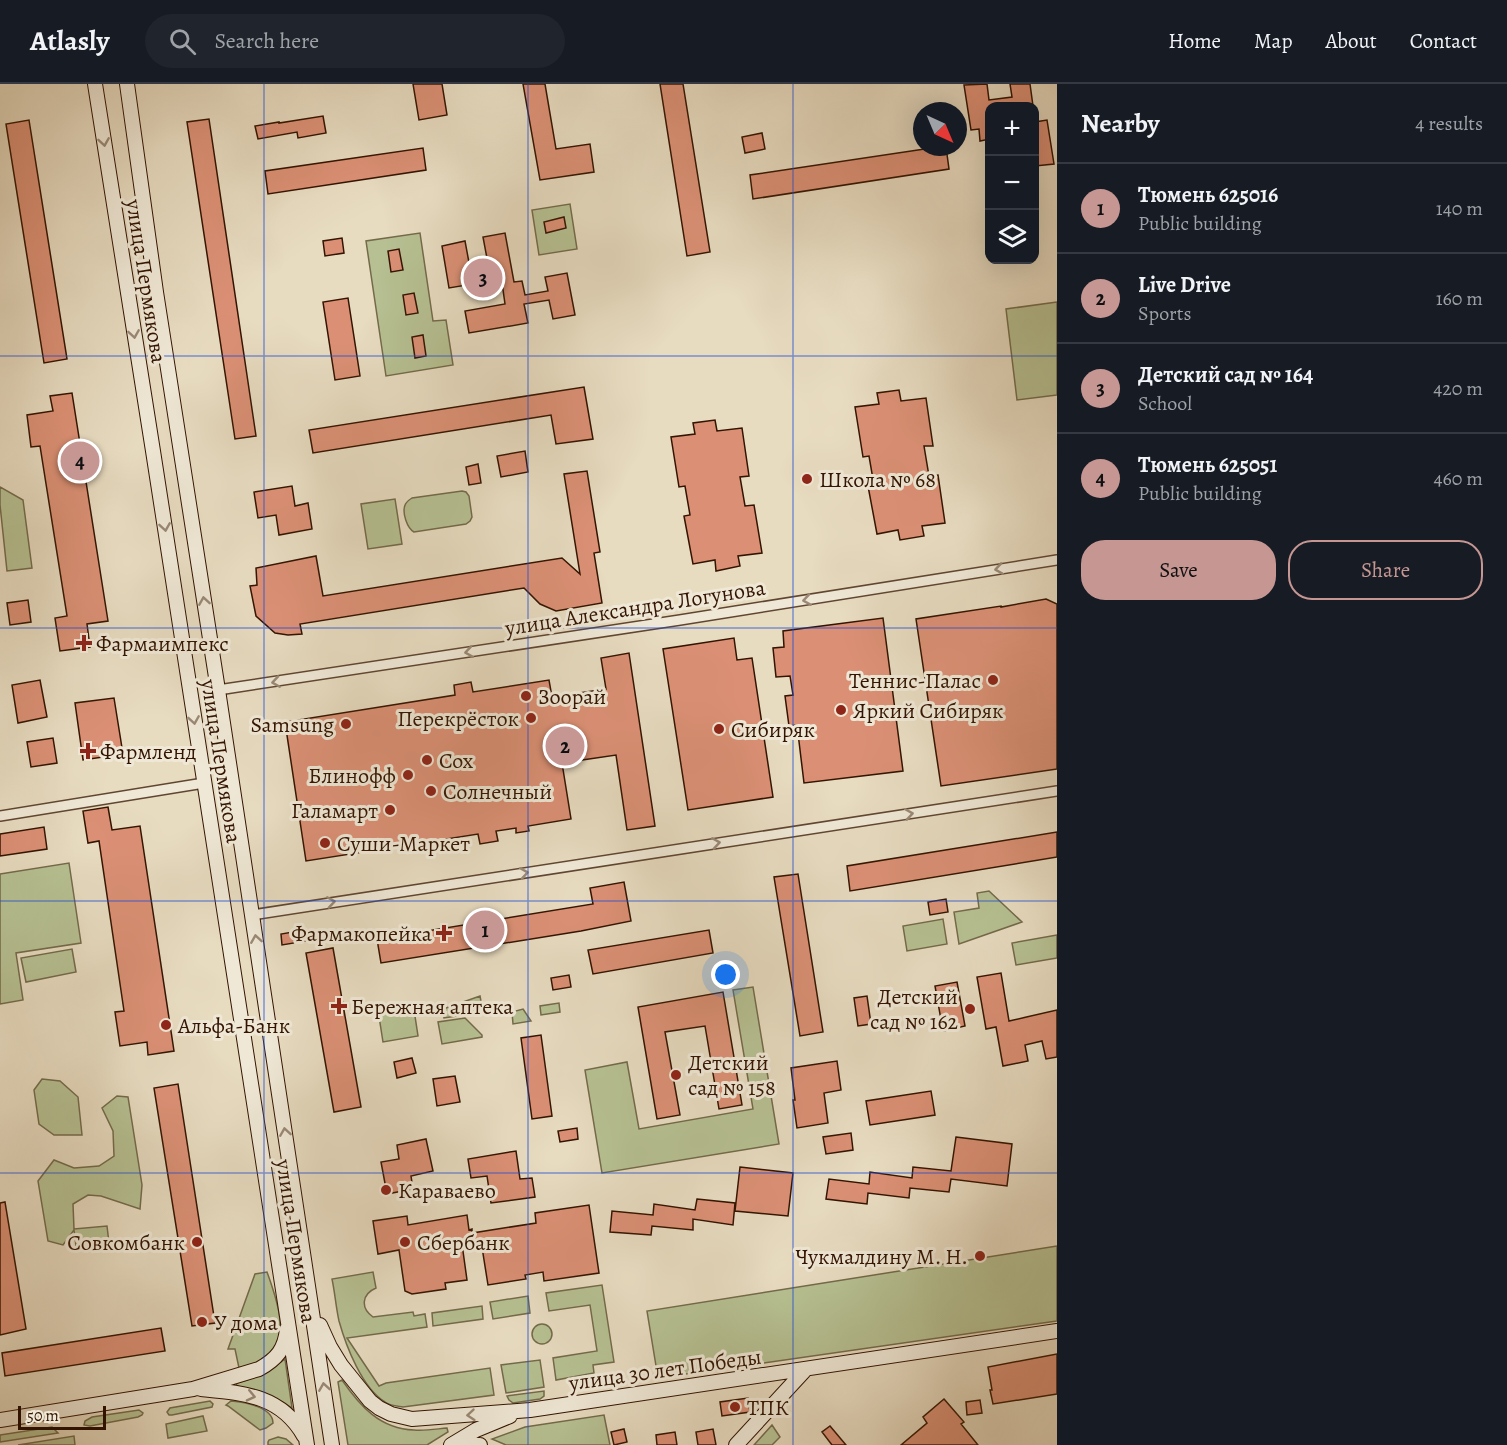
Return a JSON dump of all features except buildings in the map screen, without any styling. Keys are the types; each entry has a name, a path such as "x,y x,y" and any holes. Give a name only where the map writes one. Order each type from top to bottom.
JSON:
{"main road":[{"name":"улица Пермякова","path":"95,84 307,1444"},
{"name":"улица Пермякова","path":"127,84 156,292 333,1445"},
{"path":"310,1300 323,1334 340,1365 370,1401 391,1414 412,1419 530,1410"},
{"path":"0,1420 193,1389 259,1369 276,1357 286,1340 288,1318"},
{"name":"улица 30 лет Победы","path":"530,1410 1057,1330"},
{"name":"улица 30 лет Победы","path":"736,1445 806,1369"},
{"path":"193,1389 225,1391 270,1402 293,1420 307,1444"},
{"path":"451,1445 489,1424 530,1410"},
{"path":"464,1445 480,1445"}],"street":[{"name":"улица Александра Логунова","path":"218,690 1057,560"},
{"path":"0,816 204,783"},
{"path":"252,915 1057,791"}],"green space":[{"path":"570,204 577,249 539,255 532,210"},
{"path":"420,233 433,321 446,320 453,365 386,376 366,241"},
{"path":"1057,302 1057,395 1017,400 1006,309"},
{"path":"0,487 23,500 32,568 7,571"},
{"path":"462,491 469,496 472,517 466,524 414,532 407,524 404,508 412,498"},
{"path":"395,499 402,544 368,549 361,504"},
{"path":"69,863 81,943 16,953 23,1000 0,1004 0,874"},
{"path":"989,891 1022,922 959,944 954,912 979,908 977,893"},
{"path":"943,919 947,944 907,951 903,926"},
{"path":"1057,935 1057,958 1016,965 1012,943"},
{"path":"72,949 76,972 26,982 21,958"},
{"path":"753,987 779,1144 602,1173 585,1070 627,1062 639,1129 753,1109 733,990"},
{"path":"480,996 483,1012 444,1018 443,1009"},
{"path":"413,1003 418,1036 383,1042 378,1010"},
{"path":"559,1003 560,1012 541,1015 540,1006"},
{"path":"523,1009 531,1021 513,1024 512,1012"},
{"path":"465,1018 482,1037 442,1044 438,1022"},
{"path":"42,1079 60,1081 78,1097 82,1135 54,1135 39,1124 34,1090"},
{"path":"117,1096 128,1097 142,1185 140,1209 101,1196 88,1195 73,1204 74,1229 107,1226 109,1243 76,1246 74,1230 63,1245 48,1241 38,1181 54,1160 74,1168 99,1166 114,1156 113,1131 102,1108"},
{"path":"1057,1246 1057,1321 658,1378 647,1311"},
{"path":"267,1272 280,1320 277,1343 272,1353 262,1361 239,1368 235,1349 228,1349 255,1274"},
{"path":"373,1272 376,1288 365,1297 366,1310 373,1317 413,1312 414,1316 425,1314 427,1327 347,1338 379,1386 386,1383 490,1368 494,1395 403,1407 385,1402 377,1396 362,1377 346,1342 339,1321 332,1279"},
{"path":"602,1285 614,1362 593,1365 594,1373 556,1380 553,1358 597,1351 590,1305 549,1311 546,1293"},
{"path":"528,1296 530,1313 493,1319 490,1302"},
{"path":"482,1306 483,1319 433,1326 432,1313"},
{"path":"542,1324 549,1327 552,1334 549,1341 542,1344 535,1341 532,1334 535,1327"},
{"path":"285,1359 292,1408 265,1394 236,1386 237,1383 262,1374"},
{"path":"540,1360 544,1387 506,1393 501,1365"},
{"path":"342,1380 356,1399 381,1421 402,1429 447,1428 448,1432 427,1445 348,1445 338,1382"},
{"path":"544,1391 544,1396 540,1399 513,1403 507,1396"},
{"path":"210,1401 213,1404 212,1407 172,1415 167,1412 170,1408"},
{"path":"231,1401 263,1409 272,1418 273,1423 260,1430 226,1405"},
{"path":"139,1410 143,1413 138,1417 90,1426 84,1425 85,1421 92,1417"},
{"path":"604,1415 610,1445 506,1445 492,1439 525,1427"},
{"path":"203,1416 207,1431 168,1438 166,1424"},
{"path":"772,1425 780,1437 772,1445 754,1445"},
{"path":"52,1427 58,1433 0,1442 0,1435"},
{"path":"74,1436 75,1445 18,1445"},
{"path":"278,1437 286,1439 293,1445 268,1445 269,1440"}],"place":[{"name":"Детский сад № 164","path":"483,278"},
{"name":"Тюмень 625051","path":"80,461"},
{"name":"Школа № 68","path":"807,479"},
{"name":"Фармаимпекс","path":"84,643"},
{"name":"Теннис-Палас","path":"993,680"},
{"name":"Зоорай","path":"526,696"},
{"name":"Яркий Сибиряк","path":"841,710"},
{"name":"Перекрёсток","path":"531,718"},
{"name":"Samsung","path":"346,724"},
{"name":"Сибиряк","path":"719,729"},
{"name":"Live Drive","path":"565,746"},
{"name":"Фармленд","path":"88,751"},
{"name":"Cox","path":"427,760"},
{"name":"Блинофф","path":"408,775"},
{"name":"Солнечный","path":"431,791"},
{"name":"Галамарт","path":"390,810"},
{"name":"Суши-Маркет","path":"325,843"},
{"name":"Тюмень 625016","path":"485,930"},
{"name":"Фармакопейка","path":"444,933"},
{"name":"Бережная аптека","path":"339,1006"},
{"name":"Детский сад № 162","path":"970,1009"},
{"name":"Альфа-Банк","path":"166,1025"},
{"name":"Детский сад № 158","path":"676,1075"},
{"name":"Караваево","path":"386,1190"},
{"name":"Совкомбанк","path":"197,1242"},
{"name":"Сбербанк","path":"405,1242"},
{"name":"Чукмалдину М. Н.","path":"980,1256"},
{"name":"У дома","path":"202,1322"},
{"name":"ТПК","path":"735,1407"}]}
